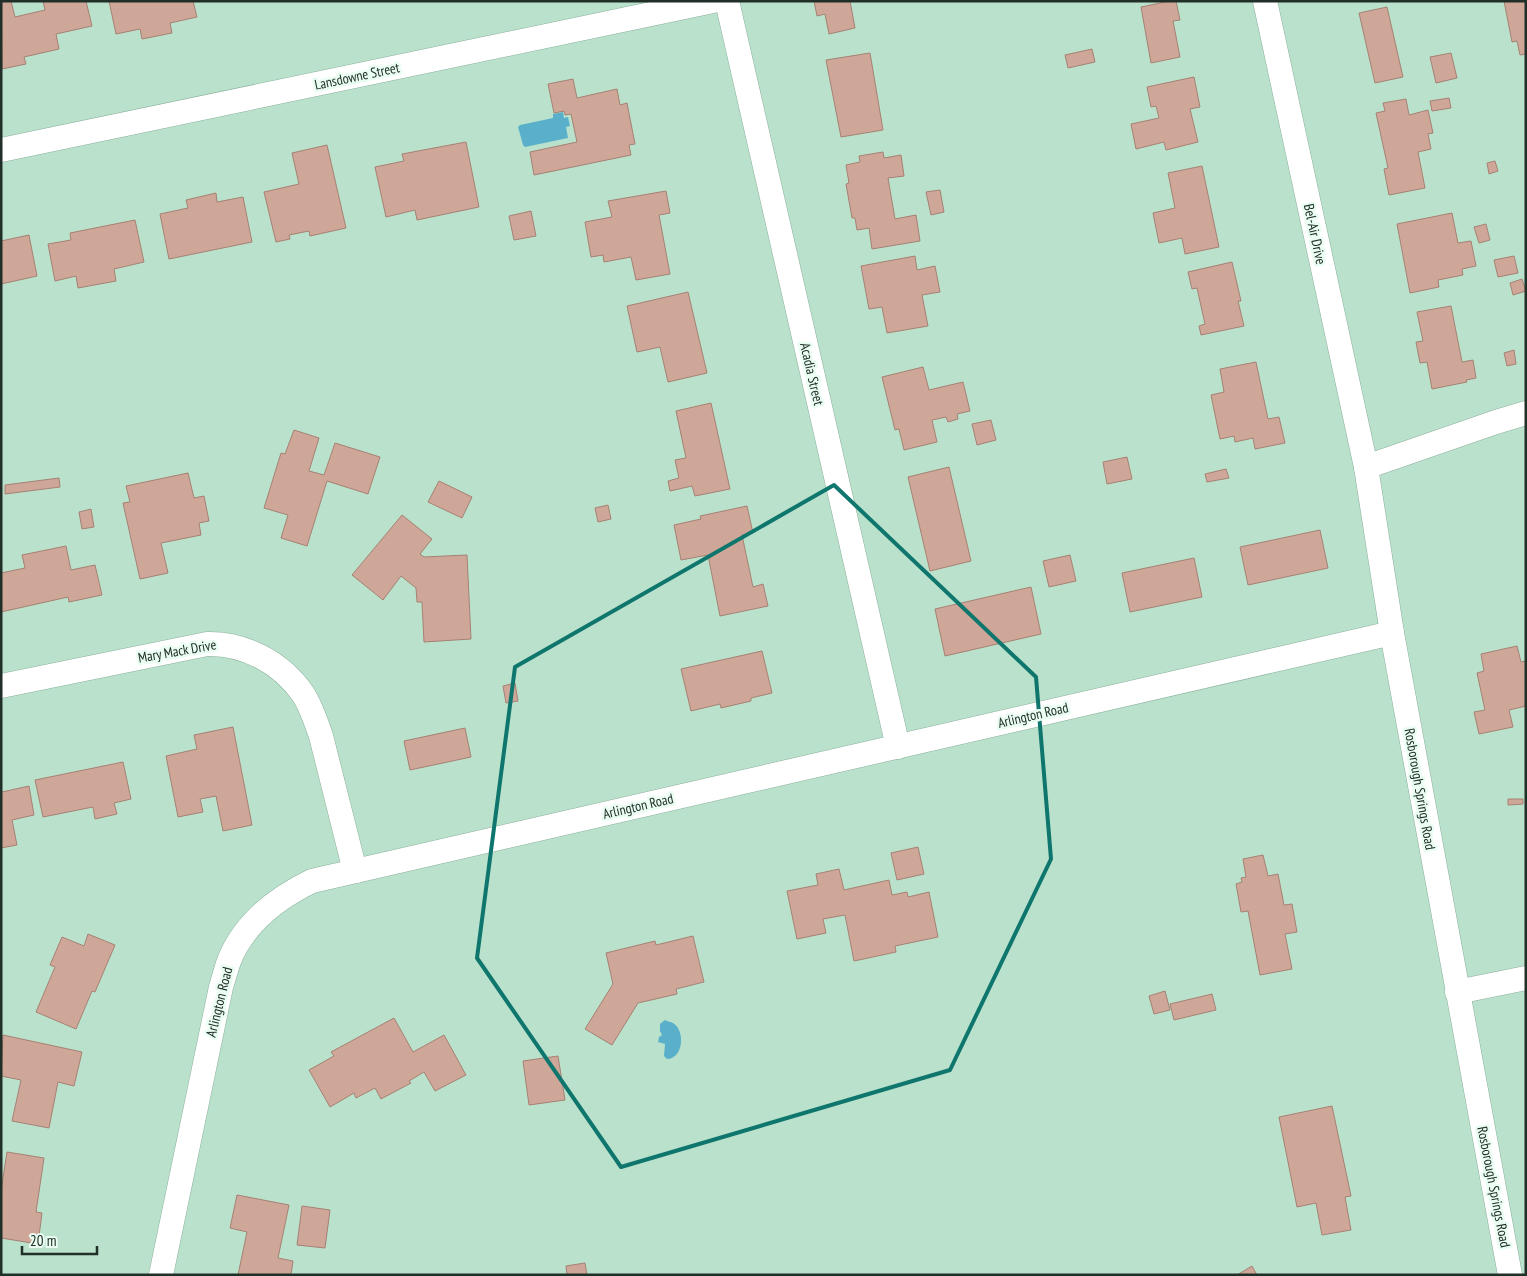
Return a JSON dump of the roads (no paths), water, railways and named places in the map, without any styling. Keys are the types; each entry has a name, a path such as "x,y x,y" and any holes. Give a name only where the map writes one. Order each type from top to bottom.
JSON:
{"street":[{"name":"Lansdowne Street","path":"1,150 713,1"},
{"name":"Acadia Street","path":"726,1 898,747"},
{"name":"Bel-Air Drive","path":"1265,1 1366,467"},
{"path":"1366,467 1526,413"},
{"name":"Rosborough Springs Road","path":"1366,467 1392,632 1510,1275"},
{"name":"Arlington Road","path":"161,1275 221,987 230,960 241,937 256,919 292,891 312,881 354,871 1392,632"},
{"name":"Mary Mack Drive","path":"1,686 207,644 224,643 268,660 287,675 303,694 314,716 321,736 354,871"},
{"path":"1457,992 1526,978"}],"water":[{"path":"563,112 564,118 568,117 570,126 566,127 568,138 525,147 523,145 518,127 520,125 553,118 553,114"},
{"path":"665,1020 677,1027 681,1038 677,1054 667,1059 664,1056 665,1044 658,1042 659,1037 662,1035 660,1024"}]}
